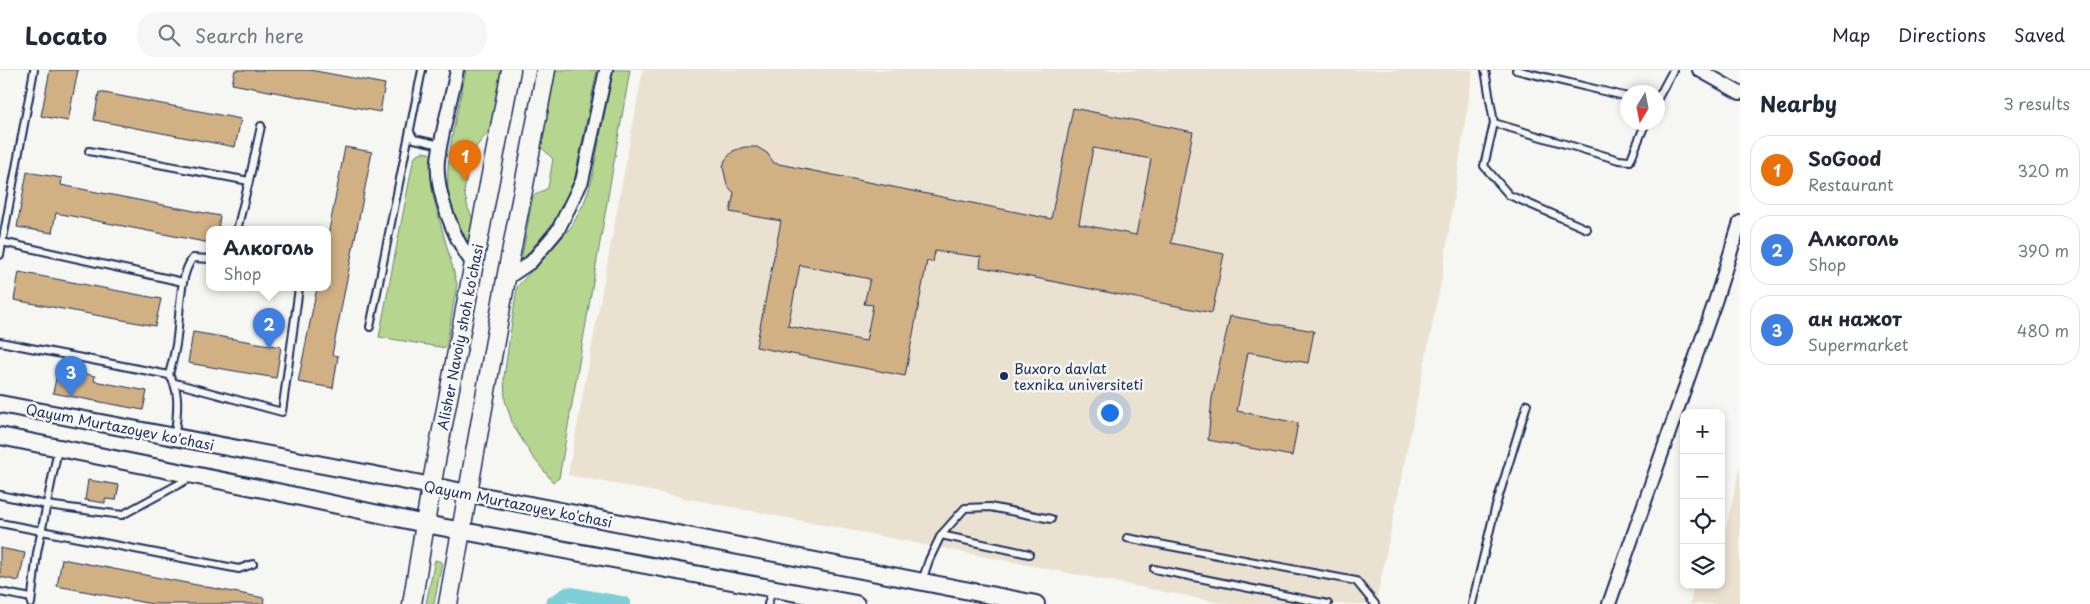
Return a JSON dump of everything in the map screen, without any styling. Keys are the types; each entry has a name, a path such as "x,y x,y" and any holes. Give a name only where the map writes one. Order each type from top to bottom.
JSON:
{"main road":[{"name":"Alisher Navoiy shoh ko'chasi","path":"412,604 424,524 511,70"},
{"path":"448,604 506,279 546,70"}],"street":[{"path":"458,70 438,162 445,204 457,240 473,264"},
{"path":"506,279 531,262 558,230 578,190 582,181 606,70"},
{"path":"1699,70 1740,93"},
{"path":"1609,604 1712,309 1740,222"},
{"name":"Qayum Murtazoyev ko'chasi","path":"0,404 1036,604"},
{"path":"0,436 770,596 856,604"}],"lane":[{"path":"0,255 34,70"},
{"path":"370,327 422,70"},
{"path":"1485,70 1494,123 1484,166 1509,195 1587,229"},
{"path":"1516,70 1620,95"},
{"path":"1665,85 1673,70"},
{"path":"1494,123 1619,160 1630,161 1643,130"},
{"path":"239,226 261,126"},
{"path":"410,132 414,139 442,146"},
{"path":"89,151 248,181"},
{"path":"2,242 183,282"},
{"path":"169,375 177,339 183,282 189,262 193,258 206,259"},
{"path":"175,383 282,412 299,291"},
{"path":"0,342 169,375 175,383 177,392 175,438"},
{"path":"1472,604 1495,509 1527,404"},
{"path":"0,592 31,601 41,531 58,448"},
{"path":"0,495 47,505 122,515 194,475"},
{"path":"922,582 929,560 941,535 965,508 990,507 1051,519"},
{"path":"0,523 240,569 253,564"},
{"path":"941,535 1029,554"},
{"path":"1127,538 1356,581 1375,604"},
{"path":"1154,570 1328,604"}],"shaded area":[{"name":"Buxoro davlat texnika universiteti","path":"643,70 1473,70 1442,277 1376,604 1227,604 568,475"},
{"path":"1740,468 1740,604 1690,604 1693,589 1725,589 1725,531"}],"green space":[{"path":"466,70 503,70 492,127 473,151 469,164 464,192 473,219 467,246 456,226 450,207 448,188 450,148"},
{"path":"556,70 597,70 573,187 558,217 521,262 533,196 548,188 553,159 541,147"},
{"path":"613,70 630,70 559,478 553,482 532,456 513,425 505,400 504,377 517,287 572,226 584,203 591,183"},
{"path":"422,152 429,153 433,157 433,196 457,284 446,348 379,337 413,162 416,155"},
{"path":"435,560 442,562 434,604 426,604"}],"building":[{"path":"50,70 78,70 68,121 41,116"},
{"path":"235,70 310,70 385,84 380,112 232,84"},
{"path":"99,92 241,119 235,147 94,120"},
{"path":"1073,108 1193,132 1171,243 1224,254 1212,313 980,267 981,257 935,251 933,262 927,261 905,376 756,347 781,221 730,212 734,193 727,185 723,167 725,160 733,151 744,147 757,147 767,153 774,163 1051,219","holes":["1093,148 1151,159 1136,235 1079,224","800,265 870,279 864,304 873,305 866,341 788,326"]},
{"path":"345,147 372,152 332,355 338,356 333,388 298,382 316,291 331,291 330,226"},
{"path":"27,172 62,178 61,185 220,216 219,226 206,226 206,242 56,213 52,233 17,227"},
{"path":"19,272 161,299 155,326 14,300"},
{"path":"1230,316 1314,331 1308,363 1248,352 1237,411 1298,423 1292,456 1208,440 1212,398"},
{"path":"193,332 281,347 276,378 188,363"},
{"path":"58,368 95,376 94,381 147,391 143,410 53,393"},
{"path":"88,480 119,485 116,500 105,499 105,503 85,500"},
{"path":"0,548 25,553 19,581 0,577"},
{"path":"62,559 264,598 263,604 152,604 57,586"}],"waterway":[{"path":"552,604 568,594 623,604"}],"place":[{"name":"SoGood","path":"465,181"},
{"name":"Алкоголь","path":"269,349"},
{"name":"Buxoro davlat texnika universiteti","path":"1004,376"},
{"name":"ан нажот","path":"71,397"}]}
